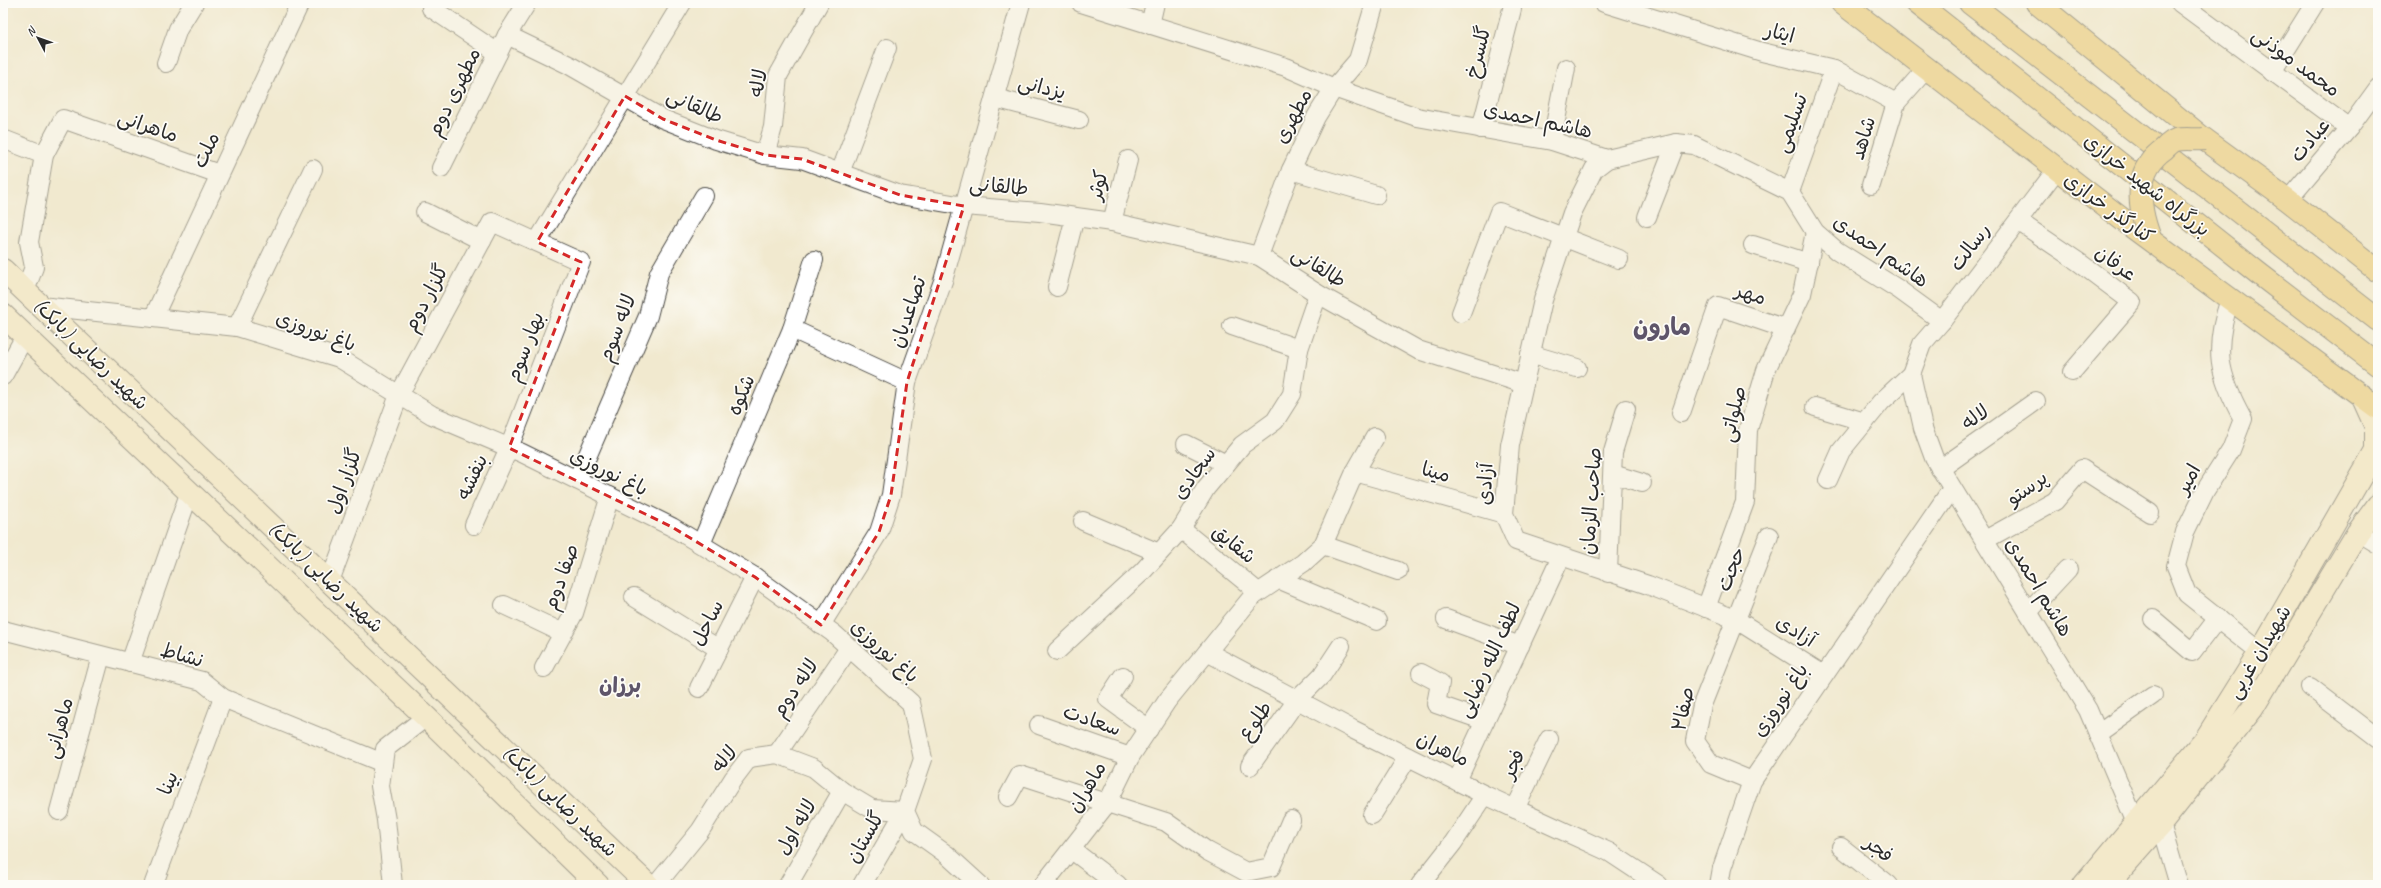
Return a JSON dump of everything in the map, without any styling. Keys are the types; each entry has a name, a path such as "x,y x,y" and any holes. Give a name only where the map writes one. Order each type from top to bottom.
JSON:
{"main road":[{"name":"کنارگذر خرازی","path":"1842,3 2057,169 2370,402"},
{"name":"بزرگراه شهید خرازی","path":"1917,3 2258,273 2378,365"},
{"name":"بزرگراه شهید خرازی","path":"1970,3 2377,319"},
{"path":"2037,3 2204,139 2288,200 2378,271"},
{"path":"2150,238 2142,217 2139,201 2143,176 2154,156 2175,140 2204,139"},
{"name":"شهید رضایی (بابک)","path":"3,270 648,885"},
{"path":"2258,273 2378,375"},
{"name":"شهید رضایی (بابک)","path":"3,315 190,491 426,717 598,885"},
{"name":"شهیدان غربی","path":"2084,885 2205,740 2260,652 2377,450 2376,427 2370,402"},
{"name":"شهیدان غربی","path":"2110,884 2161,824 2252,710 2358,532 2378,505"}],"street":[{"path":"166,63 178,29 194,3"},
{"name":"ملت","path":"153,318 300,3"},
{"path":"507,35 527,3"},
{"path":"537,242 682,3"},
{"name":"لاله","path":"764,155 773,127 778,76 818,3"},
{"name":"تصاعدیان","path":"821,625 879,532 891,496 907,382 943,281 1021,3"},
{"name":"هاشم احمدی","path":"1081,3 1286,67 1334,88 1417,117 1552,141 1607,159 1676,143 1694,145 1790,192 1815,232 1838,252 1898,289 1942,322"},
{"path":"1150,25 1155,3"},
{"name":"مطهری","path":"1259,256 1291,170 1316,117 1334,88 1358,60 1375,3"},
{"name":"ایثار","path":"1604,3 1762,52 1834,69 1896,103"},
{"name":"محمد موذنی","path":"2180,3 2348,128"},
{"path":"2272,72 2315,3"},
{"path":"431,8 498,53"},
{"name":"گلسرخ","path":"1481,129 1512,9"},
{"name":"مطهری دوم","path":"442,168 507,35"},
{"name":"طالقانی","path":"507,35 625,96 663,119 716,140 764,155 802,159 900,195 964,206 1112,222 1259,256 1318,294 1418,350 1524,384"},
{"path":"840,173 887,48"},
{"path":"1552,141 1566,68"},
{"path":"1896,103 1926,68"},
{"name":"تسلیمی","path":"1790,192 1834,69"},
{"name":"عبادت","path":"2288,200 2348,128 2378,88"},
{"name":"یزدانی","path":"995,98 1079,120"},
{"name":"شاهد","path":"1871,185 1896,103"},
{"name":"ماهرانی","path":"44,155 63,119 219,174"},
{"path":"3,139 44,155 29,242 34,267 25,291"},
{"path":"1647,216 1676,143"},
{"name":"آزادی","path":"1607,159 1594,169 1572,213 1543,300 1510,445 1504,514 1516,541 1608,572 1735,619 1824,675"},
{"name":"کوثر","path":"1112,222 1128,160"},
{"path":"237,327 313,168"},
{"name":"رسالت","path":"1911,374 1922,344 1942,322 2057,169"},
{"path":"1291,170 1376,195"},
{"name":"لاله سوم","path":"577,480 648,316 659,273 704,196"},
{"path":"425,212 482,241"},
{"path":"1461,313 1499,212 1619,259"},
{"path":"1057,287 1075,217"},
{"name":"عرفان","path":"2018,221 2080,263 2132,302 2072,372"},
{"name":"گلزار دوم","path":"399,395 492,222 537,242"},
{"name":"صلواتی","path":"1706,608 1745,502 1748,430 1766,370 1802,294 1815,232"},
{"name":"بهار سوم","path":"509,448 581,262 537,242"},
{"path":"1753,245 1809,263"},
{"name":"شکوه","path":"701,544 792,329 814,260"},
{"name":"سجادی","path":"1057,651 1159,553 1181,529 1206,488 1242,446 1275,421 1292,394 1299,349 1318,294"},
{"name":"امیر","path":"2230,299 2221,326 2219,362 2230,395 2243,419 2231,450 2205,491 2185,532 2176,566 2187,594 2260,652"},
{"name":"باغ نوروزی","path":"41,306 237,327 339,358 432,415 509,448 672,527 755,577 821,625 911,704 922,759 905,811"},
{"name":"مهر","path":"1681,413 1718,306 1786,329"},
{"path":"1232,326 1299,349"},
{"path":"792,329 907,382"},
{"path":"3,376 25,336"},
{"path":"1530,354 1577,368"},
{"path":"1828,480 1841,451 1881,402 1911,374"},
{"name":"هاشم احمدی","path":"1911,374 1923,428 1940,469 2088,710 2136,823"},
{"name":"گلزار اول","path":"330,582 399,395"},
{"name":"لاله","path":"1940,469 2036,401"},
{"path":"1815,407 1865,422"},
{"name":"صاحب الزمان","path":"1608,572 1613,452 1626,409"},
{"name":"ماهران","path":"1043,885 1072,850 1108,802 1130,757 1167,702 1252,597 1303,563 1323,545 1355,472 1375,437"},
{"path":"1186,444 1226,464"},
{"name":"بنفشه","path":"474,525 509,448"},
{"name":"پرستو","path":"1985,540 2055,501 2082,469 2150,513"},
{"name":"مینا","path":"1355,472 1504,514"},
{"path":"1613,474 1642,483"},
{"name":"باغ نوروزی","path":"1721,876 1752,781 1952,490"},
{"path":"130,663 190,491"},
{"name":"صفا دوم","path":"544,668 574,613 593,558 610,496"},
{"path":"1083,521 1159,553"},
{"name":"شقایق","path":"1181,529 1258,592"},
{"path":"2358,532 2378,544"},
{"name":"حجت","path":"1735,619 1769,536"},
{"path":"1323,545 1398,571"},
{"name":"لطف الله رضایی","path":"1457,781 1561,557"},
{"path":"2028,612 2068,569"},
{"name":"ساحل","path":"699,688 755,577"},
{"path":"1278,579 1377,621"},
{"path":"634,597 719,649"},
{"path":"504,605 563,633"},
{"path":"2153,619 2192,652 2218,618"},
{"path":"1446,619 1520,646"},
{"name":"صفا۲","path":"1735,619 1702,705 1695,741 1711,764 1752,781"},
{"name":"نشاط","path":"3,630 202,681 223,698 383,763"},
{"path":"1297,700 1322,675 1341,646"},
{"name":"لاله دوم","path":"777,754 849,648"},
{"name":"ماهران","path":"1207,652 1408,757 1485,795 1609,852 1659,885"},
{"name":"ماهرانی","path":"59,811 101,656"},
{"path":"1421,673 1440,683 1436,704 1485,721"},
{"path":"1123,676 1108,699 1149,729"},
{"path":"2310,687 2378,739"},
{"path":"2098,734 2153,695"},
{"name":"بینا","path":"154,883 223,698"},
{"name":"طلوع","path":"1250,766 1297,700"},
{"path":"394,885 380,786 385,749 426,717"},
{"name":"سعادت","path":"1039,725 1130,757"},
{"name":"فجر","path":"1516,809 1549,739"},
{"name":"لاله","path":"656,885 700,831 733,779 749,758 777,754 814,768 842,791 872,809 905,811"},
{"path":"1372,814 1408,757"},
{"path":"1008,797 1020,775 1108,802 1166,822 1207,851 1246,872 1270,867 1291,820"},
{"name":"لاله اول","path":"788,885 842,791"},
{"path":"1420,885 1453,843 1485,795"},
{"path":"905,811 914,831 946,854 970,882"},
{"name":"گلستان","path":"862,885 905,811"},
{"path":"2161,824 2179,885"},
{"name":"فجر","path":"1841,847 1889,885"},
{"path":"1072,850 1118,885"}],"highlighted area":[{"path":"625,96 663,119 716,140 765,155 802,159 900,195 964,206 907,382 891,495 879,532 821,625 755,577 672,527 509,448 581,262 537,242"}],"district":[{"name":"مارون","path":"1662,327"},
{"name":"برزان","path":"620,685"}]}
